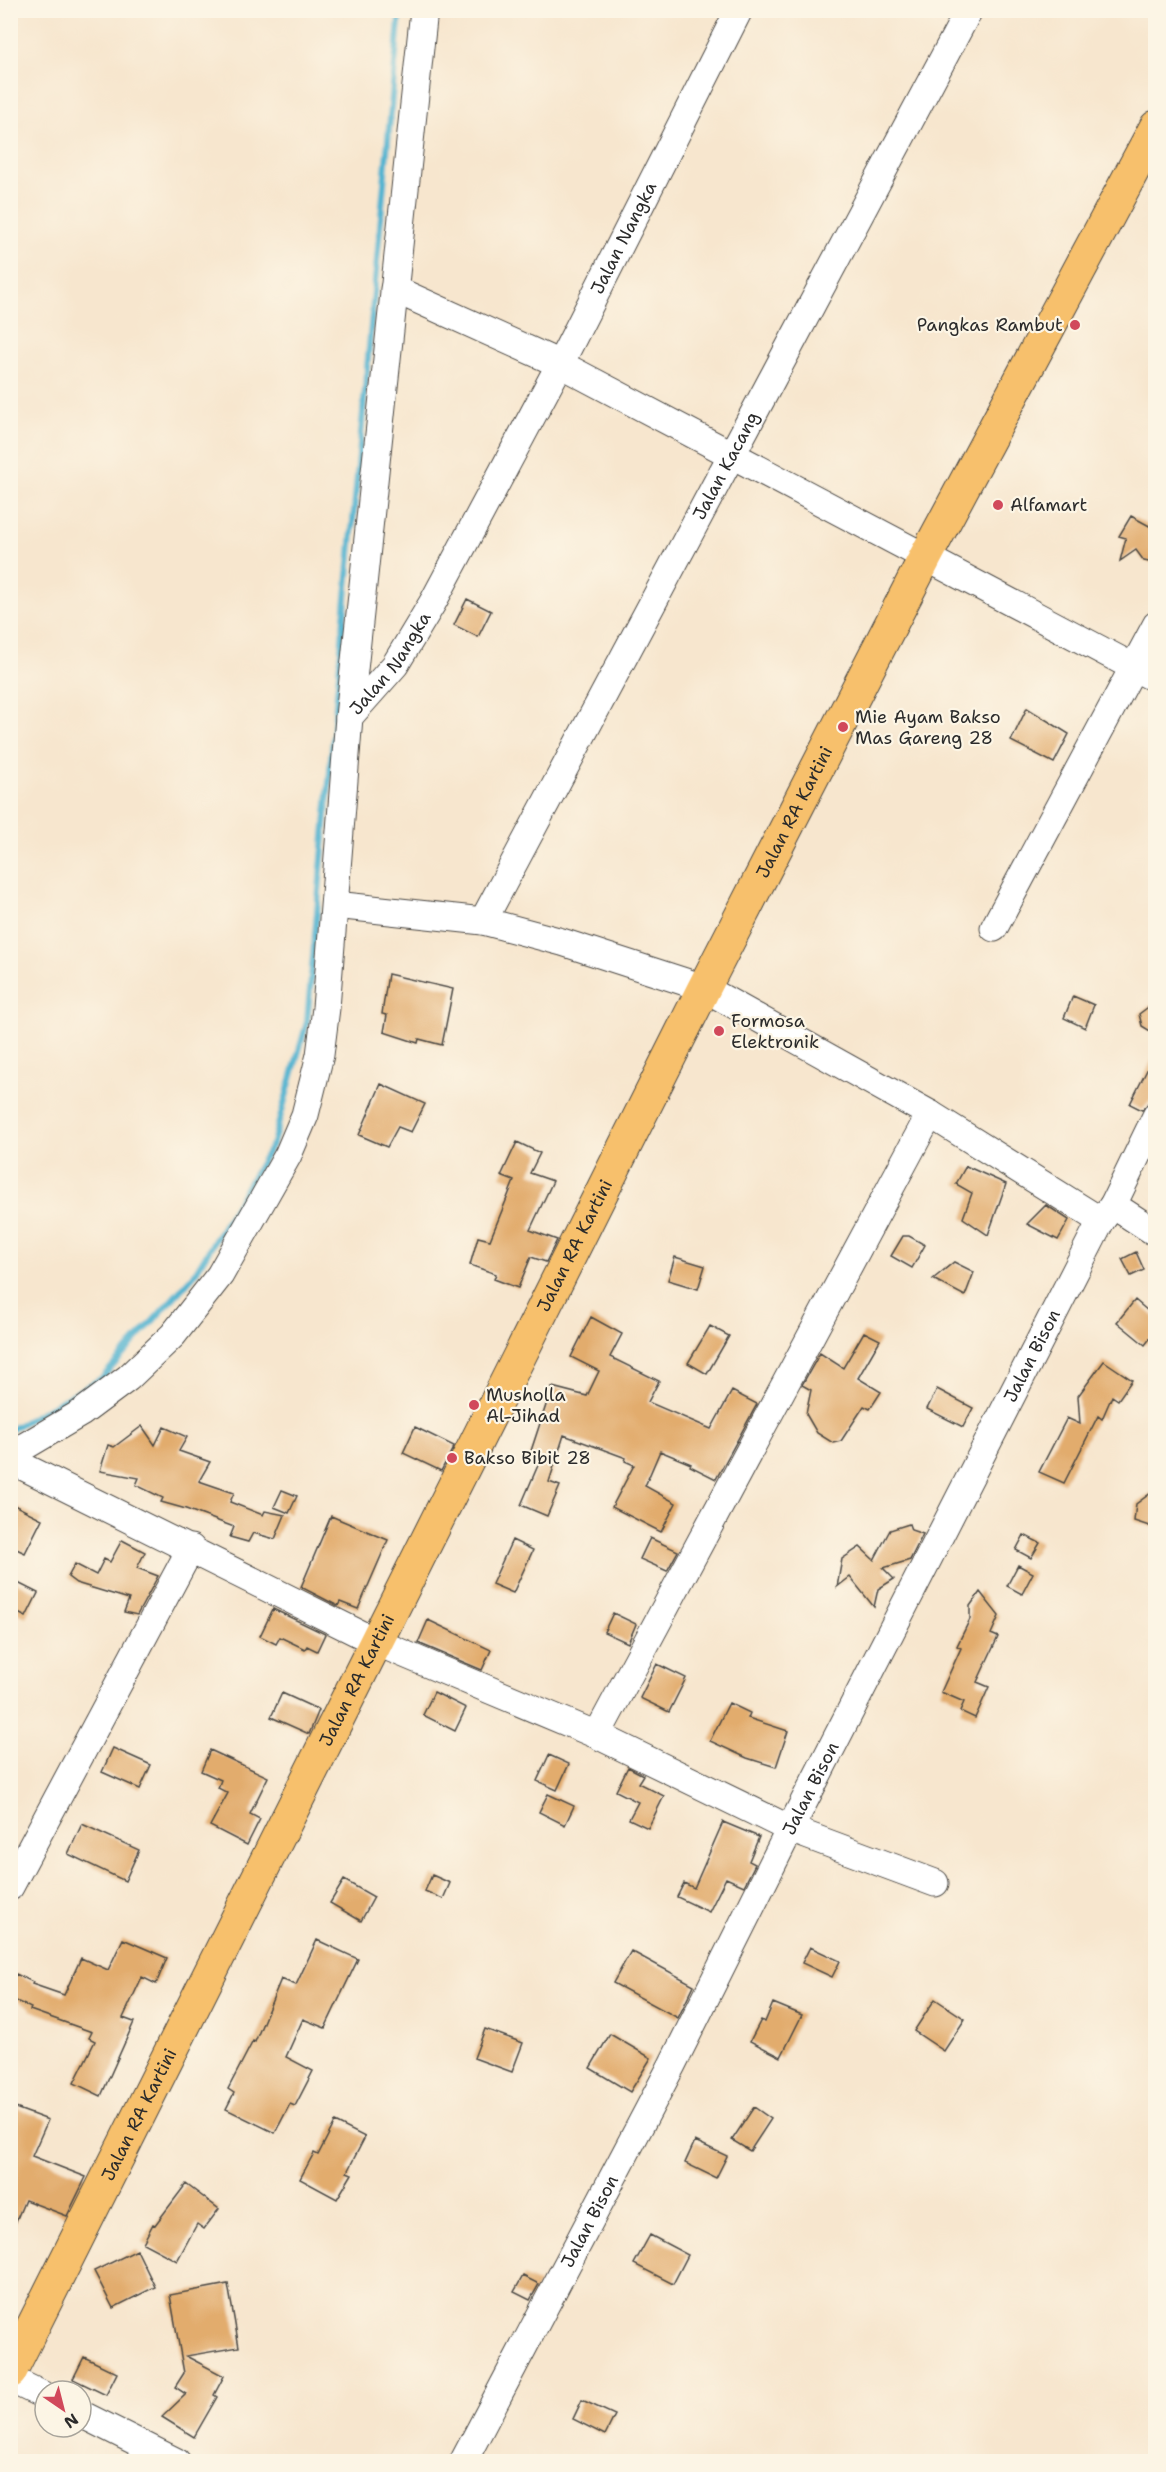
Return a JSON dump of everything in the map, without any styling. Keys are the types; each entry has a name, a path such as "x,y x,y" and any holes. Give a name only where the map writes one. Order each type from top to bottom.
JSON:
{"main road":[{"name":"Jalan RA Kartini","path":"10,2372 252,1887 378,1643 704,988 926,556 1155,129"}],"street":[{"name":"Jalan Nangka","path":"349,717 423,10"},
{"name":"Jalan Nangka","path":"349,717 395,665 433,602 560,364 739,10"},
{"name":"Jalan Kacang","path":"483,921 969,10"},
{"path":"394,289 560,364 734,454 1155,680"},
{"path":"994,928 1155,625"},
{"path":"10,1455 81,1413 128,1378 173,1335 220,1275 288,1155 305,1115 320,1055 335,905 349,717"},
{"path":"335,905 483,921 562,942 704,988 1107,1213 1155,1233"},
{"path":"597,1735 930,1114"},
{"name":"Jalan Bison","path":"463,2462 672,2065 790,1829 1155,1116"},
{"path":"10,1460 378,1643 597,1735 790,1829 935,1883"},
{"path":"10,1887 191,1548"},
{"path":"10,2379 33,2390"},
{"path":"93,2420 177,2462"}],"building":[{"path":"1131,516 1155,529 1155,563 1144,561 1136,550 1120,561 1126,538 1119,536"},
{"path":"467,599 491,611 478,637 454,625"},
{"path":"1027,708 1069,734 1054,763 1011,741"},
{"path":"388,974 453,989 442,1045 419,1039 418,1043 384,1032 387,1015 382,1014"},
{"path":"1073,996 1094,1005 1085,1028 1064,1018"},
{"path":"1155,1002 1155,1034 1142,1026 1139,1014"},
{"path":"1155,1054 1155,1096 1142,1110 1130,1104"},
{"path":"381,1084 425,1104 411,1132 398,1127 387,1147 359,1135"},
{"path":"517,1142 540,1153 530,1173 553,1181 530,1230 557,1240 546,1262 531,1257 518,1288 494,1279 496,1274 470,1265 478,1237 490,1240 514,1181 501,1176"},
{"path":"966,1166 1006,1184 988,1235 963,1218 972,1193 956,1184"},
{"path":"1046,1205 1069,1220 1058,1240 1027,1224"},
{"path":"903,1236 909,1236 925,1245 912,1268 891,1256"},
{"path":"1136,1252 1144,1270 1131,1276 1122,1259"},
{"path":"675,1257 705,1266 698,1289 668,1280"},
{"path":"954,1262 974,1272 965,1296 933,1279"},
{"path":"1135,1300 1155,1317 1155,1332 1145,1345 1117,1322"},
{"path":"591,1317 622,1334 610,1357 659,1381 648,1402 711,1429 732,1391 757,1404 716,1479 690,1466 691,1464 660,1451 645,1486 676,1503 661,1532 612,1507 634,1465 625,1461 626,1458 564,1435 549,1482 560,1486 547,1516 521,1505 539,1463 528,1460 552,1387 587,1396 599,1371 571,1357"},
{"path":"710,1326 729,1336 707,1374 688,1363"},
{"path":"864,1332 880,1340 858,1378 881,1392 870,1409 864,1406 841,1441 833,1443 817,1433 806,1414 811,1390 802,1385 820,1353 843,1368"},
{"path":"1104,1361 1132,1380 1118,1400 1112,1396 1102,1419 1098,1416 1064,1483 1039,1472 1067,1418 1080,1424 1078,1396"},
{"path":"937,1389 973,1408 963,1427 927,1409"},
{"path":"142,1426 155,1445 164,1427 187,1437 179,1451 210,1462 199,1481 234,1493 230,1502 263,1515 265,1511 285,1515 275,1539 253,1533 248,1542 230,1537 234,1527 161,1502 163,1498 136,1485 139,1478 100,1471 108,1445 114,1447"},
{"path":"415,1427 454,1446 441,1471 403,1453"},
{"path":"282,1490 297,1496 289,1513 274,1507"},
{"path":"1155,1490 1155,1528 1134,1521 1136,1504"},
{"path":"10,1503 42,1519 25,1553 10,1546"},
{"path":"331,1516 388,1540 358,1609 340,1602 338,1606 301,1587"},
{"path":"909,1524 911,1530 923,1534 910,1560 883,1568 894,1579 878,1589 874,1607 850,1577 837,1587 842,1559 860,1547 874,1560 890,1530"},
{"path":"1024,1535 1040,1543 1031,1558 1016,1550"},
{"path":"650,1538 678,1551 667,1571 640,1559"},
{"path":"122,1540 145,1552 137,1568 158,1576 137,1615 124,1612 129,1599 76,1583 68,1577 75,1564 96,1575 104,1559 110,1562"},
{"path":"512,1540 533,1550 513,1593 492,1584"},
{"path":"1018,1565 1033,1573 1022,1594 1007,1586"},
{"path":"10,1579 38,1593 26,1617 10,1609"},
{"path":"980,1592 999,1616 991,1634 998,1637 977,1682 989,1687 975,1718 960,1711 964,1702 941,1692 961,1648 957,1646 970,1619 970,1606"},
{"path":"273,1609 325,1634 317,1651 307,1646 305,1649 280,1637 276,1644 260,1636"},
{"path":"613,1613 636,1624 628,1643 604,1632"},
{"path":"428,1620 491,1650 482,1670 418,1643"},
{"path":"657,1664 686,1678 669,1712 640,1698"},
{"path":"434,1692 466,1708 455,1731 423,1715"},
{"path":"282,1693 319,1710 309,1734 271,1717"},
{"path":"729,1703 750,1713 748,1718 788,1731 776,1767 747,1758 710,1741"},
{"path":"113,1748 151,1765 140,1789 102,1772"},
{"path":"210,1750 268,1777 250,1814 260,1819 247,1845 210,1826 228,1793 218,1788 221,1780 201,1771"},
{"path":"549,1755 569,1764 557,1790 537,1781"},
{"path":"628,1767 643,1775 638,1783 664,1796 648,1828 629,1819 638,1802 616,1791"},
{"path":"548,1794 574,1806 565,1825 539,1812"},
{"path":"723,1822 759,1837 749,1861 755,1864 744,1886 726,1878 709,1912 677,1897 684,1883 694,1888"},
{"path":"82,1824 139,1850 125,1881 68,1854"},
{"path":"432,1875 450,1883 443,1899 425,1891"},
{"path":"344,1880 374,1897 361,1921 330,1903"},
{"path":"123,1939 167,1958 156,1984 142,1977 123,2018 134,2022 101,2096 74,2083 95,2041 89,2038 92,2032 30,2010 31,2008 10,1998 10,1985 16,1974 33,1982 32,1984 64,1995 81,1958 108,1970"},
{"path":"317,1940 358,1959 325,2028 303,2019 286,2057 313,2071 295,2106 290,2104 275,2133 226,2109 234,2093 228,2089 253,2041 255,2042 281,1979 296,1985"},
{"path":"810,1947 840,1961 832,1977 802,1963"},
{"path":"631,1951 694,1985 678,2018 613,1983"},
{"path":"935,1999 965,2019 944,2051 914,2031"},
{"path":"773,2003 802,2015 781,2057 750,2041 761,2020 765,2022"},
{"path":"485,2029 523,2043 512,2072 474,2058"},
{"path":"610,2034 651,2058 630,2092 590,2068"},
{"path":"10,2106 48,2120 32,2156 86,2177 67,2216 25,2200 11,2233"},
{"path":"754,2107 771,2119 750,2151 732,2140"},
{"path":"335,2122 365,2137 347,2172 352,2174 337,2199 300,2179 314,2153 318,2155"},
{"path":"695,2141 727,2156 716,2178 685,2163"},
{"path":"186,2184 219,2209 204,2229 197,2224 177,2261 143,2243 153,2224 155,2225"},
{"path":"650,2235 688,2255 673,2284 634,2264"},
{"path":"137,2250 155,2287 113,2308 94,2271"},
{"path":"523,2276 539,2284 530,2300 514,2292"},
{"path":"228,2284 239,2347 186,2356 224,2376 214,2395 217,2397 194,2437 162,2417 186,2394 175,2387 184,2373 170,2295"},
{"path":"84,2357 117,2373 106,2395 93,2389 93,2379 73,2379"},
{"path":"582,2400 615,2415 605,2435 573,2419"}],"waterway":[{"path":"10,1430 102,1378 194,1275 273,1143 307,1022 400,10"}],"place":[{"name":"Pangkas Rambut","path":"1075,325"},
{"name":"Alfamart","path":"998,505"},
{"name":"Mie Ayam Bakso Mas Gareng 28","path":"843,727"},
{"name":"Formosa Elektronik","path":"719,1031"},
{"name":"Musholla Al-Jihad","path":"474,1405"},
{"name":"Bakso Bibit 28","path":"452,1458"}]}
